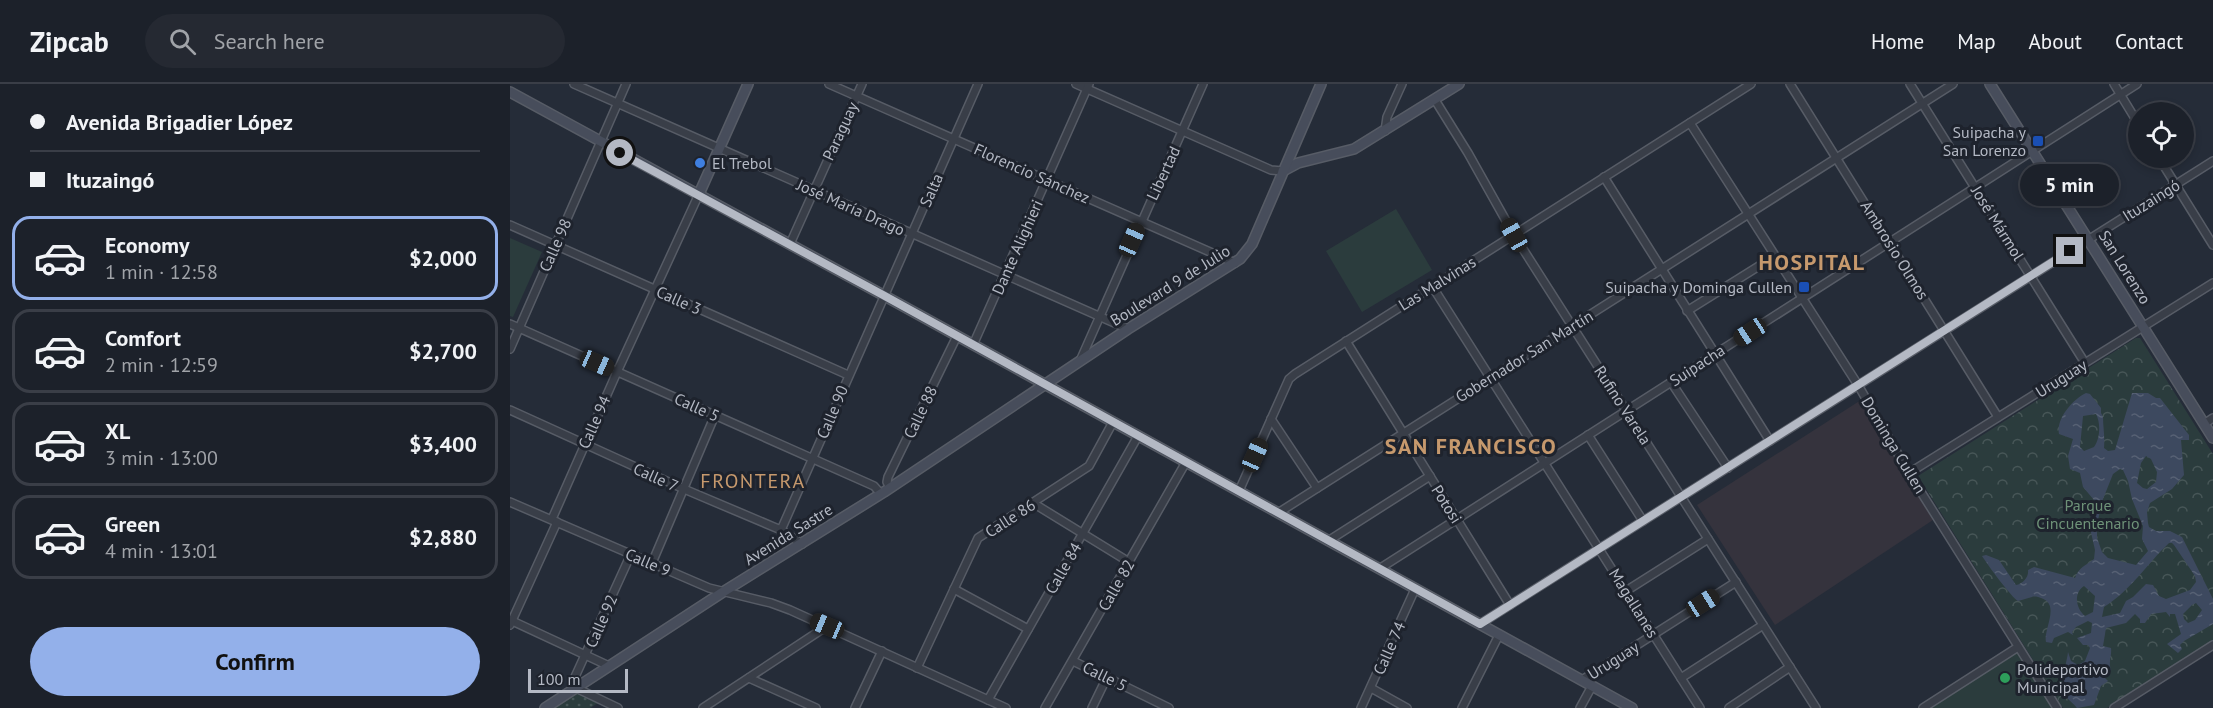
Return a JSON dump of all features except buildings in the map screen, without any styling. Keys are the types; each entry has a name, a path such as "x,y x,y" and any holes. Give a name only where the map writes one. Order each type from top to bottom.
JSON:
{"street":[{"path":"514,84 510,92 1632,708"},
{"name":"José María Drago","path":"574,84 1128,329"},
{"name":"Calle 98","path":"510,349 626,84"},
{"path":"699,194 748,84"},
{"name":"Florencio Sánchez","path":"829,84 1235,263"},
{"name":"Paraguay","path":"790,244 862,84"},
{"name":"Salta","path":"883,295 978,84"},
{"path":"1076,84 1088,86 1271,170 1283,171 1298,163 1354,149 1459,84"},
{"name":"Libertad","path":"1080,360 1203,84"},
{"name":"Boulevard 9 de Julio","path":"1045,384 1128,329 1235,263 1247,253 1322,84"},
{"path":"1385,131 1387,117 1402,84"},
{"name":"Las Malvinas","path":"1239,492 1289,379 1294,374 1751,84"},
{"name":"Ambrosio Olmos","path":"1790,84 1998,417"},
{"name":"José Mármol","path":"1910,84 2085,363"},
{"name":"Gobernador San Martín","path":"1278,513 1953,84"},
{"name":"San Lorenzo","path":"1990,84 2144,326 2209,421 2213,438"},
{"path":"2114,84 2128,106"},
{"name":"Suipacha","path":"1379,568 2137,84"},
{"name":"Dante Alighieri","path":"973,345 1088,86"},
{"name":"Rufino Varela","path":"1435,100 1514,235 1816,708"},
{"name":"Dominga Cullen","path":"1690,123 1858,385 1909,473 2057,708"},
{"name":"Ituzaingó","path":"1480,624 2213,161"},
{"path":"2165,168 2213,244"},
{"path":"1604,177 1770,441"},
{"name":"Calle 94","path":"511,622 555,521 584,444 699,194"},
{"name":"Calle 3","path":"510,225 848,375"},
{"path":"1687,311 1775,256"},
{"name":"Uruguay","path":"1909,473 2213,283"},
{"name":"Magallanes","path":"1432,286 1700,708"},
{"name":"Calle 90","path":"781,530 883,295"},
{"name":"Calle 5","path":"510,324 874,486 881,494"},
{"name":"Calle 88","path":"890,488 887,482 888,477 957,336"},
{"name":"Potosi","path":"1346,341 1510,605"},
{"path":"1671,382 1728,468"},
{"name":"Avenida Sastre","path":"545,708 723,592 881,494 1045,384"},
{"name":"Calle 7","path":"510,410 781,530 802,544"},
{"path":"652,563 715,415"},
{"path":"1271,419 1317,488"},
{"name":"Calle 86","path":"917,668 978,538 1089,466 1113,422"},
{"path":"1588,435 1643,521"},
{"name":"Calle 84","path":"988,700 1138,436"},
{"name":"Calle 82","path":"1045,708 1186,462"},
{"path":"1328,541 1430,476"},
{"name":"Calle 9","path":"510,502 723,592 771,603 827,626"},
{"path":"1033,503 1129,562"},
{"path":"1626,591 1708,539"},
{"name":"Calle 92","path":"576,688 574,679 632,554"},
{"name":"Uruguay","path":"1581,680 1736,582"},
{"name":"Calle 74","path":"1361,708 1416,589"},
{"path":"954,590 1028,629"},
{"path":"511,622 609,666"},
{"path":"1681,678 1763,625"},
{"path":"703,708 827,626 1006,708"},
{"path":"1462,708 1499,635"},
{"path":"2114,708 2213,645"},
{"path":"1923,708 2018,647"},
{"path":"855,708 882,651"},
{"name":"Calle 5","path":"1073,661 1169,708"},
{"path":"1729,708 1790,667"},
{"path":"1092,708 1107,677"},
{"path":"749,678 816,708"},
{"path":"1580,708 1592,686"},
{"path":"576,688 618,708"},
{"path":"1371,688 1407,708"}],"shaded area":[{"path":"1861,400 1933,520 1775,625 1697,505"}],"green space":[{"path":"1396,209 1432,270 1362,312 1326,251"},
{"path":"510,238 542,252 513,317 510,316"},
{"name":"Parque Cincuentenario","path":"2136,338 2140,338 2213,454 2213,641 2107,708 2063,708 1918,476"},
{"name":"Polideportivo Municipal","path":"2018,647 2057,708 1925,708"},
{"path":"577,693 598,703 590,708 554,708"}],"water":[{"path":"2086,393 2090,394 2101,408 2104,448 2108,451 2115,450 2132,393 2148,393 2160,398 2189,435 2189,440 2181,440 2184,475 2172,489 2150,503 2147,512 2148,523 2149,527 2156,531 2170,531 2182,537 2213,599 2213,624 2184,641 2178,653 2167,644 2181,634 2175,614 2170,614 2170,617 2166,612 2151,614 2145,623 2140,623 2140,619 2135,614 2126,623 2106,628 2103,646 2111,648 2111,670 2104,677 2108,681 2101,686 2094,705 2077,708 2066,697 2063,688 2068,652 2071,661 2078,665 2085,661 2090,648 2088,645 2083,645 2077,638 2091,633 2092,623 2088,621 2076,627 2072,632 2073,635 2068,632 2054,638 2052,643 2046,642 2051,611 2047,601 2034,597 2018,601 2015,599 1982,556 1986,555 1999,560 2016,585 2023,582 2028,575 2028,570 2034,567 2075,578 2080,569 2094,559 2095,550 2090,528 2094,500 2083,487 2080,473 2070,469 2068,456 2073,439 2059,434 2063,416","holes":["2096,414 2099,426 2098,440 2094,447 2084,451 2080,447 2083,416","2146,456 2151,459 2157,472 2156,482 2147,489 2137,483 2141,463","2120,469 2123,470 2143,526 2142,539 2148,551 2136,565 2108,558 2102,552 2097,538 2097,524 2103,499 2113,474","2169,543 2174,545 2195,576 2196,582 2190,590 2166,599 2159,596 2153,585 2146,584 2126,601 2120,613 2102,617 2104,607 2130,585","2084,586 2095,596 2093,612 2085,616 2082,613 2077,601 2078,593","2196,603 2202,610 2195,620 2188,623 2183,614"]}],"place":[{"name":"Suipacha y San Lorenzo","path":"2038,141"},
{"name":"El Trebol","path":"700,163"},
{"name":"Suipacha y Dominga Cullen","path":"1804,287"},
{"name":"Polideportivo Municipal","path":"2005,678"}],"district":[{"name":"HOSPITAL","path":"1812,262"},
{"name":"SAN FRANCISCO","path":"1471,446"},
{"name":"FRONTERA","path":"753,481"}],"route":[{"path":"620,153 699,194 1480,624 2070,251"}]}
